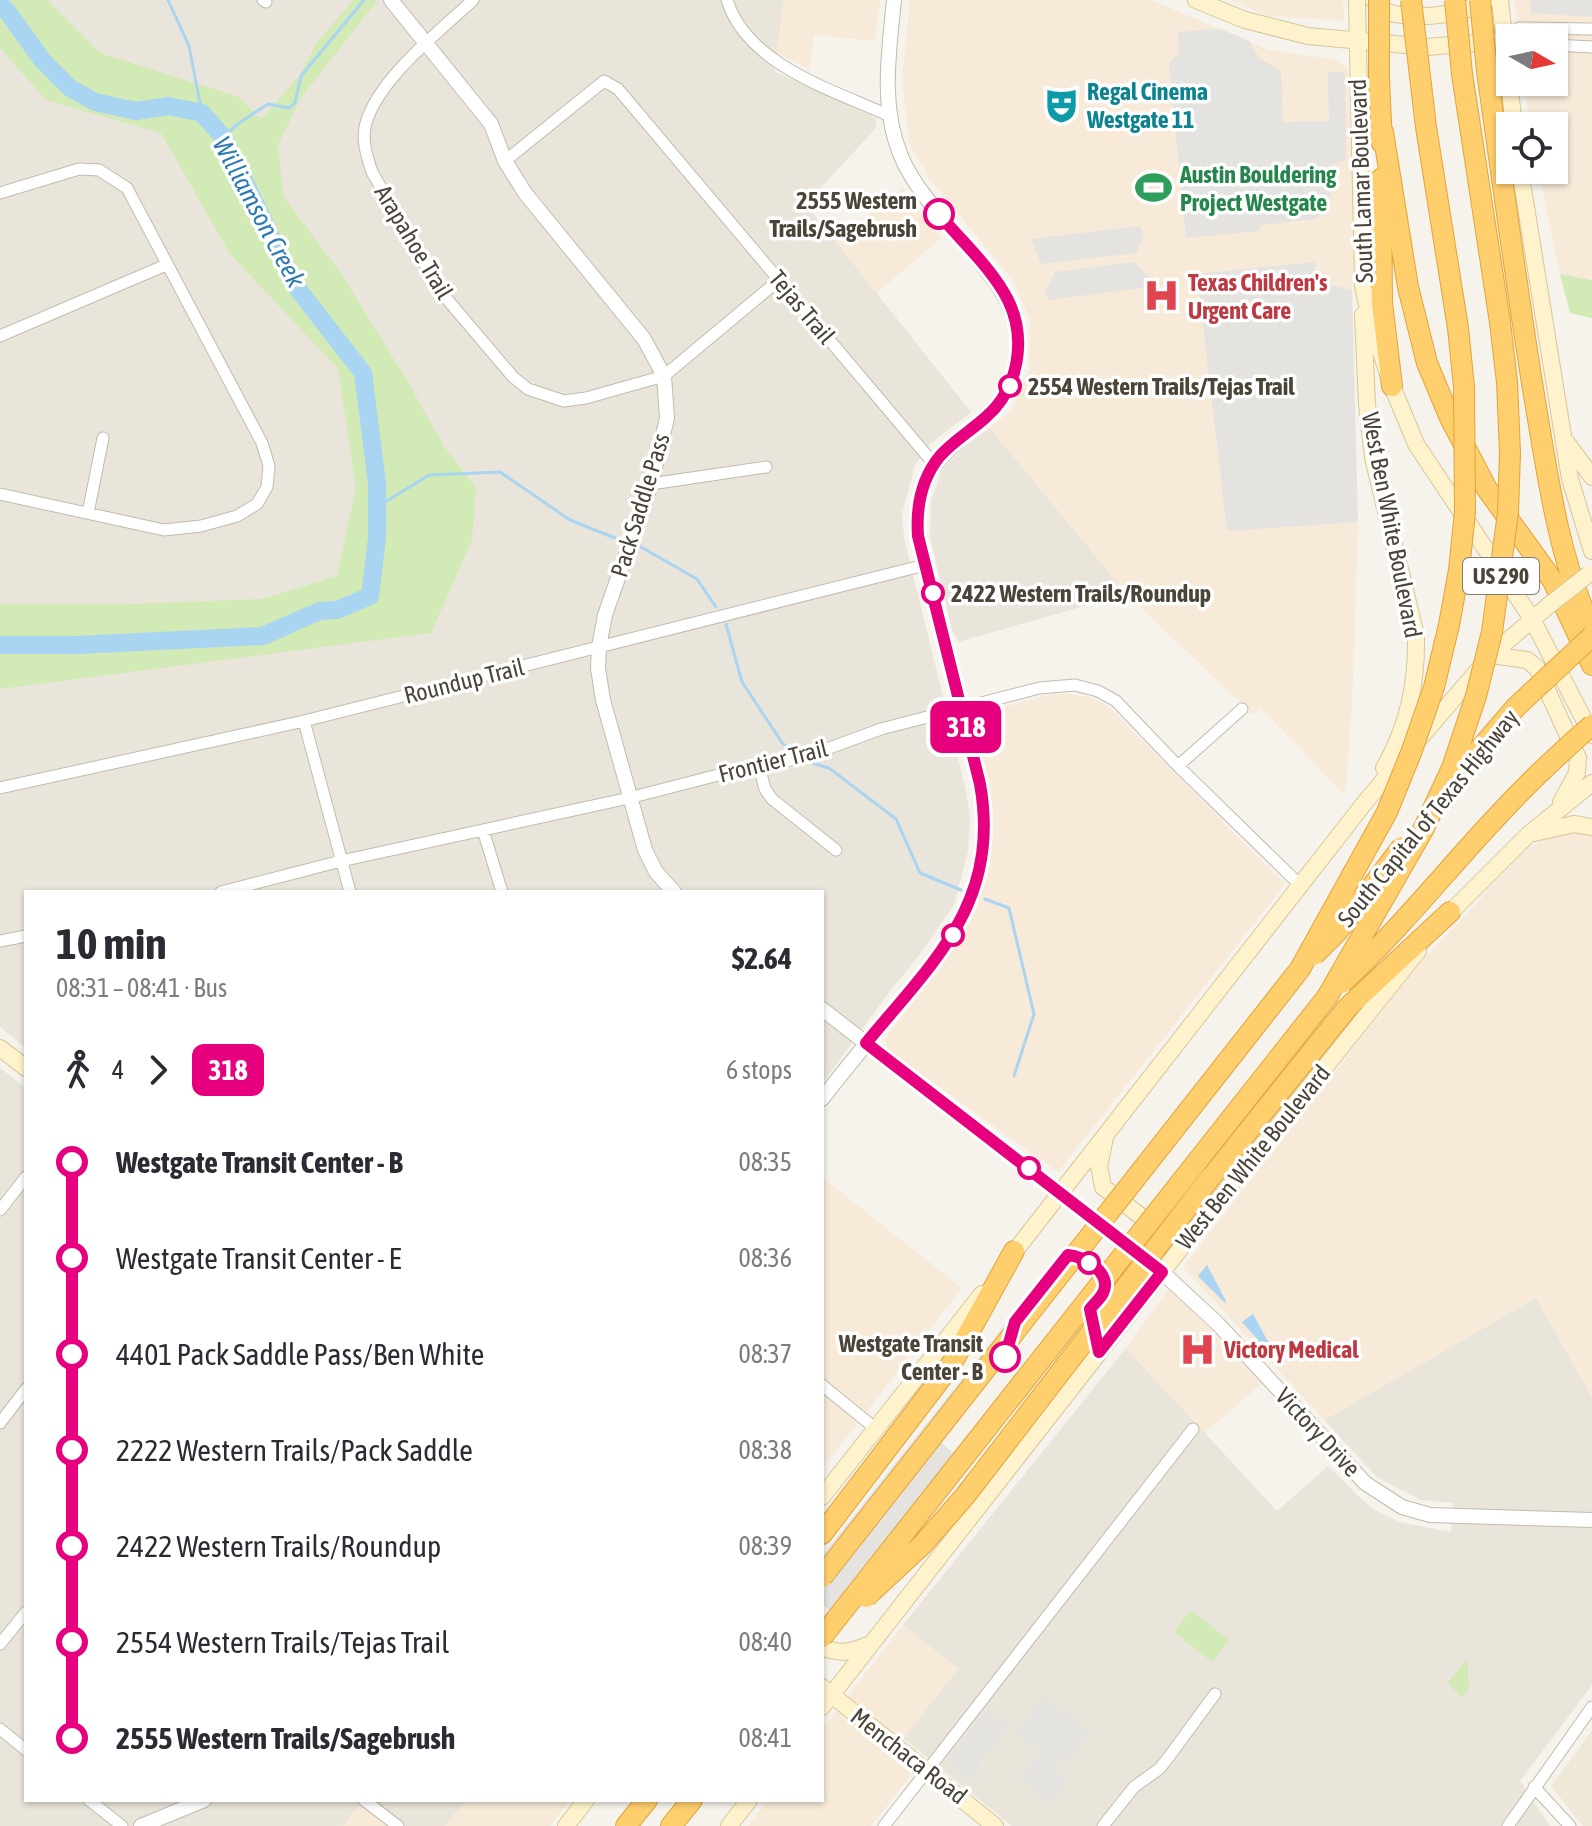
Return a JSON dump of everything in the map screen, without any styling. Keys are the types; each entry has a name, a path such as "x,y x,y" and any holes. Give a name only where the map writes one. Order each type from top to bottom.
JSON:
{"highway":[{"path":"1379,0 1383,132 1382,303 1392,386"},
{"name":"US 290","path":"824,1574 1300,969 1380,826 1405,768 1434,687 1459,570 1465,512 1464,387 1458,328 1426,127 1411,0"},
{"name":"US 290","path":"824,1634 1327,997 1401,870 1452,768 1476,696 1492,632 1501,575 1509,483 1507,382 1462,74 1455,0"},
{"path":"1480,0 1520,309 1551,501 1566,559 1592,633"},
{"path":"1383,132 1408,287 1427,363 1450,418 1487,489 1553,581 1592,665"},
{"name":"South Capital of Texas Highway","path":"1300,969 1337,932 1463,768 1507,717 1592,633"},
{"name":"South Capital of Texas Highway","path":"1327,997 1373,954 1492,822 1592,725"},
{"path":"824,1635 923,1544 965,1496 1210,1178 1348,1007 1450,912"},
{"path":"824,1531 951,1365 1014,1251"},
{"path":"619,1826 633,1802"},
{"path":"626,1826 645,1802"},
{"path":"671,1826 690,1802"}],"main road":[{"path":"1196,0 1264,26 1308,36 1427,47 1496,43"},
{"name":"South Lamar Boulevard","path":"1357,0 1363,286 1392,386 1416,444 1532,619 1592,735"},
{"path":"1373,0 1396,15 1427,15 1473,9 1487,0"},
{"path":"1500,0 1504,24"},
{"path":"1522,184 1570,479 1592,551"},
{"name":"West Ben White Boulevard","path":"1363,286 1366,391 1373,458 1412,612 1417,665 1411,704 1400,741 1366,801"},
{"path":"1564,437 1592,477"},
{"name":"West Ben White Boulevard","path":"824,1494 1366,801 1491,655 1590,573"},
{"path":"1491,655 1527,660 1537,668 1578,758 1577,773 1556,810"},
{"name":"West Ben White Boulevard","path":"825,1696 872,1643 1202,1221 1450,912 1529,834 1592,783"},
{"path":"1529,834 1574,824 1592,827"},
{"path":"0,1048 24,1066"},
{"path":"1107,1132 1099,1166 1103,1187 1151,1224 1167,1231 1182,1230 1202,1221"},
{"path":"824,1648 845,1653 872,1643"},
{"name":"Menchaca Road","path":"825,1696 927,1769 995,1826"},
{"path":"566,1826 584,1802"},
{"path":"729,1826 747,1802"}],"street":[{"name":"Pack Saddle Pass","path":"391,0 491,124 505,161 525,193 644,339 664,376 667,418 651,484 605,615 598,668 603,700 629,798 650,861 672,890"},
{"name":"Arapahoe Trail","path":"473,0 380,90 365,125 365,152 372,172 441,292 513,377 541,395 564,401 586,398 664,376"},
{"path":"727,0 731,13 766,55 789,69 890,116"},
{"path":"824,1096 947,944 976,887 984,844 983,802 918,536 917,509 924,483 934,464 1003,398 1016,365 1017,328 1008,301 914,182 896,144 887,88 894,0"},
{"path":"1568,29 1592,29"},
{"path":"1568,46 1592,47"},
{"name":"Tejas Trail","path":"505,161 604,81 618,89 934,464"},
{"path":"0,193 79,169 99,170 127,188 262,443 269,466 267,487 257,504 237,516 201,526 164,530 0,494"},
{"path":"0,336 166,265"},
{"path":"664,376 779,280"},
{"path":"88,513 103,438"},
{"path":"651,484 766,467"},
{"name":"Roundup Trail","path":"0,788 304,721 925,565"},
{"name":"Frontier Trail","path":"229,890 341,861 820,753 866,734 1051,685 1087,688 1107,696 1124,708 1178,766 1299,884"},
{"path":"1178,766 1242,709"},
{"path":"304,721 349,890"},
{"path":"759,766 765,789 772,799 836,850"},
{"path":"483,830 501,890"},
{"path":"0,941 24,936"},
{"path":"824,1011 1060,1192"},
{"path":"0,1210 24,1180"},
{"name":"Victory Drive","path":"1060,1192 1162,1272 1218,1324 1365,1483 1388,1500 1415,1512 1446,1517 1592,1520"},
{"path":"824,1387 876,1429"},
{"path":"0,1423 24,1392"},
{"path":"884,1826 1193,1429"},
{"path":"0,1644 24,1614"},
{"path":"1103,1826 1134,1787 1159,1769 1215,1694"},
{"path":"1508,1826 1592,1707"},
{"path":"0,1729 24,1748"},
{"path":"1534,1787 1570,1826"},
{"path":"92,1802 122,1826"},
{"path":"141,1826 199,1802"},
{"path":"367,1802 398,1826"}],"shaded area":[{"path":"3,0 784,0 774,71 876,118 876,128 806,204 971,412 930,444 915,465 902,513 904,538 970,818 968,851 954,905 824,1081 824,890 24,890 24,1046 0,1027 0,4"},
{"path":"784,0 880,0 875,41 814,35 809,69 776,53"},
{"path":"910,0 1151,0 1270,50 1332,59 1349,71 1355,242 1352,290 1358,534 1352,705 1345,795 1261,708 1253,715 1127,594 990,428 1012,410 1029,369 1030,320 1013,280 929,178 909,143 902,81"},
{"path":"1232,0 1343,0 1344,21 1264,15"},
{"path":"1514,0 1592,0 1592,280 1560,274 1541,184 1568,184 1568,112 1528,112 1526,96 1568,96 1568,24 1517,24"},
{"path":"1530,0 1592,0 1592,17 1531,13"},
{"path":"1221,29 1249,41 1260,59 1281,71 1283,122 1329,121 1328,72 1345,72 1346,160 1333,164 1329,171 1331,202 1325,213 1315,219 1260,225 1260,231 1186,238 1169,64 1179,53 1178,32"},
{"path":"902,188 941,238 877,293 835,241"},
{"path":"1140,226 1144,235 1136,253 1041,264 1031,239"},
{"path":"1134,262 1158,286 1048,300 1045,291 1055,272"},
{"path":"1315,262 1316,282 1352,290 1358,522 1227,531 1197,274"},
{"path":"990,428 1127,594 958,642 952,629 930,537 931,501 942,471 962,448"},
{"path":"1054,694 1092,698 1108,706 1285,884 1058,1172 888,1050 885,1039 960,939 974,913 989,872 993,837 992,797 973,715"},
{"path":"1568,831 1592,834 1592,1397 1536,1298 1324,1420 1183,1267 1419,964 1524,853 1544,838"},
{"path":"0,1068 24,1086 24,1802 464,1802 445,1826 386,1826 360,1805 343,1826 0,1826"},
{"path":"824,1179 962,1288 824,1466"},
{"path":"1170,1287 1262,1383 1205,1433 1126,1348"},
{"path":"1536,1298 1592,1397 1592,1685 1520,1781 1550,1826 1012,1826 903,1738 958,1669 903,1625 1126,1348 1277,1511 1328,1466 1375,1510 1399,1522 1451,1532 1453,1503 1421,1500 1378,1478 1324,1420"},
{"path":"1007,1322 997,1365 938,1440 968,1465 844,1622 824,1606 824,1553"},
{"path":"903,1625 958,1669 889,1757 912,1774 871,1826 748,1826 766,1802 824,1802 824,1727"},
{"path":"1044,1696 1090,1731 1068,1760 1064,1758 1055,1769 1068,1780 1051,1803 1019,1778 1040,1751 1016,1733"},
{"path":"988,1709 1009,1726 979,1764 974,1783 947,1761"},
{"path":"1592,1731 1592,1826 1583,1826 1551,1786"},
{"path":"464,1802 568,1802 550,1826 445,1826"},
{"path":"360,1805 386,1826 343,1826"}],"green space":[{"path":"0,0 47,0 100,53 239,97 261,119 300,75 316,44 353,0 376,2 301,98 278,145 283,196 340,272 445,448 476,487 472,540 431,633 0,689 0,604 128,604 262,599 337,576 356,488 338,369 230,254 161,133 46,100 0,48"},
{"path":"1560,274 1592,280 1592,318 1570,313"},
{"path":"1191,1610 1229,1640 1212,1662 1174,1632"},
{"path":"1467,1659 1469,1689 1461,1698 1448,1682"}],"water":[{"path":"1207,1265 1226,1301 1225,1303 1198,1276"},
{"path":"1253,1314 1277,1358 1242,1322"}],"waterway":[{"path":"168,0 189,46 202,113"},
{"path":"223,137 268,104 289,108 295,103 301,76 364,0"},
{"name":"Williamson Creek","path":"0,5 42,60 70,88 95,102 136,111 169,106 202,113 223,137 294,284 363,373 377,483 377,538 370,596 337,610 320,611 263,636 77,645 0,645"},
{"path":"377,507 429,475 500,472 570,520 615,538"},
{"path":"641,547 697,579 716,607"},
{"path":"726,624 742,682 783,744 792,749"},
{"path":"812,763 829,768 896,819 920,873 961,890"},
{"path":"985,899 1009,908 1034,1014 1014,1076"}],"bus line":[{"name":"318","path":"939,214 1004,293 1015,318 1018,337 1016,365 1003,398 993,411 940,456 924,483 917,509 918,536 980,784 985,818 984,844 976,887 958,928 866,1043 1162,1272 1099,1352 1090,1309 1104,1293 1105,1282 1096,1268 1083,1258 1068,1255 1015,1322 1005,1357"}],"place":[{"name":"Regal Cinema Westgate 11","path":"1061,105"},
{"name":"Austin Bouldering Project Westgate","path":"1154,188"},
{"name":"2555 Western Trails/Sagebrush","path":"939,214"},
{"name":"Texas Children's Urgent Care","path":"1162,296"},
{"name":"2554 Western Trails/Tejas Trail","path":"1010,386"},
{"name":"2422 Western Trails/Roundup","path":"933,593"},
{"name":"Victory Medical","path":"1198,1349"},
{"name":"Westgate Transit Center - B","path":"1005,1357"}]}
